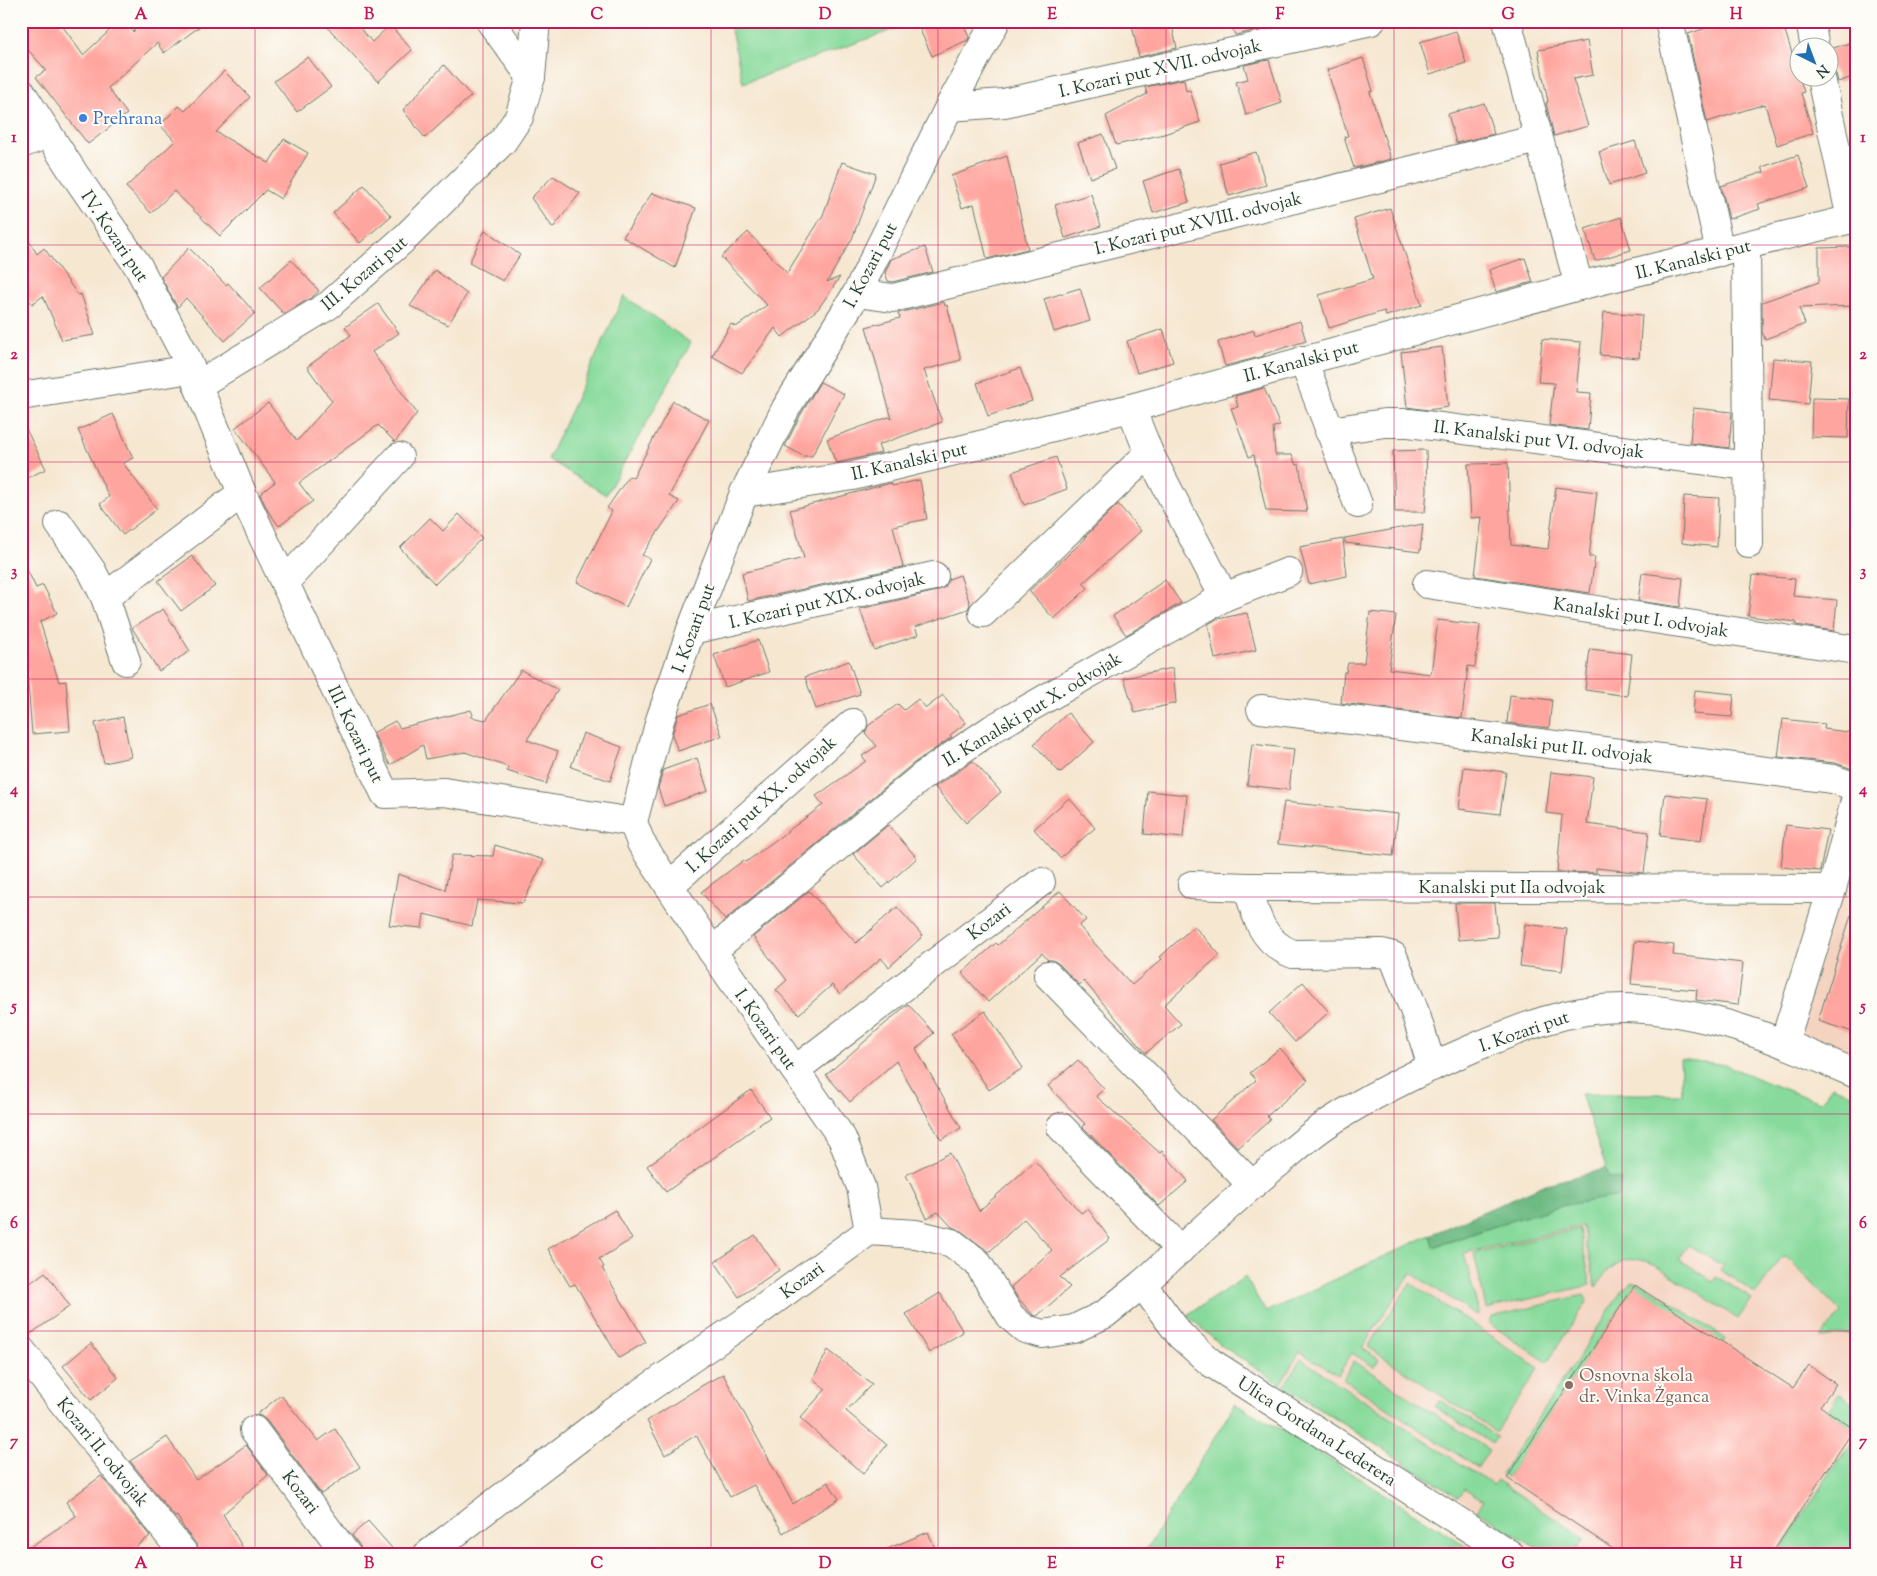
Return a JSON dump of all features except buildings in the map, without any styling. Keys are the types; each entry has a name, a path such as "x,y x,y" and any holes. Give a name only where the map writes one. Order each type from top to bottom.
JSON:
{"street":[{"path":"490,21 531,78"},
{"name":"III. Kozari put","path":"536,21 531,78 519,117 503,141 408,236 329,305 194,377 242,493 385,794 444,792 633,822"},
{"name":"I. Kozari put","path":"870,1231 861,1186 842,1138 669,886 641,843 633,822 660,720 691,630 744,493 786,408 857,293 949,108 996,21"},
{"name":"I. Kozari put XVII. odvojak","path":"949,108 1004,103 1371,21"},
{"path":"1506,21 1579,286"},
{"path":"1669,21 1720,252"},
{"path":"1810,21 1813,38"},
{"path":"1824,88 1853,219"},
{"name":"IV. Kozari put","path":"21,92 138,266 194,377"},
{"path":"21,144 48,134"},
{"name":"I. Kozari put XVIII. odvojak","path":"857,293 893,298 1538,140"},
{"name":"II. Kanalski put","path":"744,493 852,476 1130,408 1579,286 1853,219"},
{"path":"1746,246 1749,544"},
{"path":"1303,360 1358,504"},
{"path":"21,396 194,377"},
{"path":"1130,408 1149,453 1224,597"},
{"name":"II. Kanalski put VI. odvojak","path":"1329,431 1409,423 1749,466"},
{"path":"983,613 1149,453"},
{"path":"285,582 398,457"},
{"path":"105,597 242,493"},
{"path":"59,524 92,571 105,597 126,661"},
{"name":"II. Kanalski put X. odvojak","path":"712,951 924,775 992,729 1224,597 1288,572"},
{"name":"I. Kozari put XIX. odvojak","path":"691,630 934,576"},
{"name":"Kanalski put I. odvojak","path":"1427,584 1856,650"},
{"name":"Kanalski put II. odvojak","path":"1261,709 1833,779 1853,786 1856,796 1832,889 1784,1043"},
{"name":"I. Kozari put XX. odvojak","path":"669,886 852,722"},
{"name":"Kozari","path":"794,1070 1041,882"},
{"name":"Kanalski put IIa odvojak","path":"1192,885 1832,889"},
{"path":"1248,886 1254,913 1259,923 1270,938 1282,949 1293,954 1382,953 1393,956 1416,1015 1432,1067"},
{"path":"870,1231 916,1234 952,1243 977,1262 1011,1317 1025,1329 1043,1334 1074,1329 1105,1314 1142,1284 1252,1184 1048,975"},
{"name":"I. Kozari put","path":"1252,1184 1308,1138 1350,1110 1432,1067 1514,1030 1554,1017 1587,1010 1624,1008 1691,1015 1751,1031 1856,1074"},
{"path":"1061,1127 1180,1250"},
{"name":"Kozari","path":"427,1555 612,1413 743,1323 870,1231"},
{"name":"Ulica Gordana Lederera","path":"1142,1284 1180,1335 1210,1362 1511,1555"},
{"name":"Kozari II. odvojak","path":"21,1350 185,1555"},
{"name":"Kozari","path":"254,1430 347,1555"}],"shaded area":[{"path":"1856,834 1856,1063 1802,1038 1799,1034"},
{"name":"Osnovna škola dr. Vinka Žganca","path":"1763,1214 1856,1309 1856,1555 1547,1555 1260,1371 1354,1296 1506,1230"}],"green space":[{"path":"729,21 896,21 898,28 743,83"},
{"path":"624,296 691,343 606,495 548,459"},
{"path":"1680,1059 1726,1065 1820,1102 1832,1086 1856,1096 1856,1338 1851,1334 1820,1337 1842,1313 1786,1257 1781,1258 1756,1294 1720,1270 1723,1266 1688,1245 1679,1259 1713,1281 1716,1276 1752,1299 1738,1319 1656,1265 1646,1261 1637,1259 1621,1262 1608,1271 1596,1287 1582,1226 1464,1253 1479,1314 1475,1314 1411,1273 1362,1348 1380,1360 1374,1367 1352,1353 1338,1375 1300,1352 1280,1384 1222,1346 1187,1315 1245,1277 1266,1312 1430,1235 1434,1247 1510,1221 1565,1205 1619,1196 1609,1177 1581,1094 1682,1094"},
{"path":"1606,1169 1609,1177 1621,1180 1619,1196 1565,1205 1433,1247 1430,1235 1546,1184"},
{"path":"1579,1229 1591,1285 1486,1309 1474,1253"},
{"path":"1633,1282 1646,1286 1726,1339 1723,1344 1635,1285 1507,1478 1501,1474 1623,1289"},
{"path":"1410,1283 1539,1368 1496,1432 1368,1347"},
{"path":"1583,1295 1587,1302 1547,1362 1488,1323 1492,1317"},
{"path":"1301,1359 1493,1485 1497,1480 1584,1538 1573,1555 1547,1555 1477,1510 1483,1501 1464,1489 1458,1497 1284,1386"},
{"path":"1354,1361 1489,1450 1478,1468 1343,1379"},
{"path":"1839,1394 1856,1406 1856,1424 1854,1429 1828,1411"},
{"path":"1440,1400 1497,1437 1492,1444 1435,1407"},
{"path":"1235,1404 1289,1434 1481,1555 1143,1555"},
{"path":"1856,1435 1856,1555 1782,1555 1779,1552 1828,1476 1853,1443"}],"place":[{"name":"Prehrana","path":"83,118"},
{"name":"Osnovna škola dr. Vinka Žganca","path":"1569,1385"}]}
